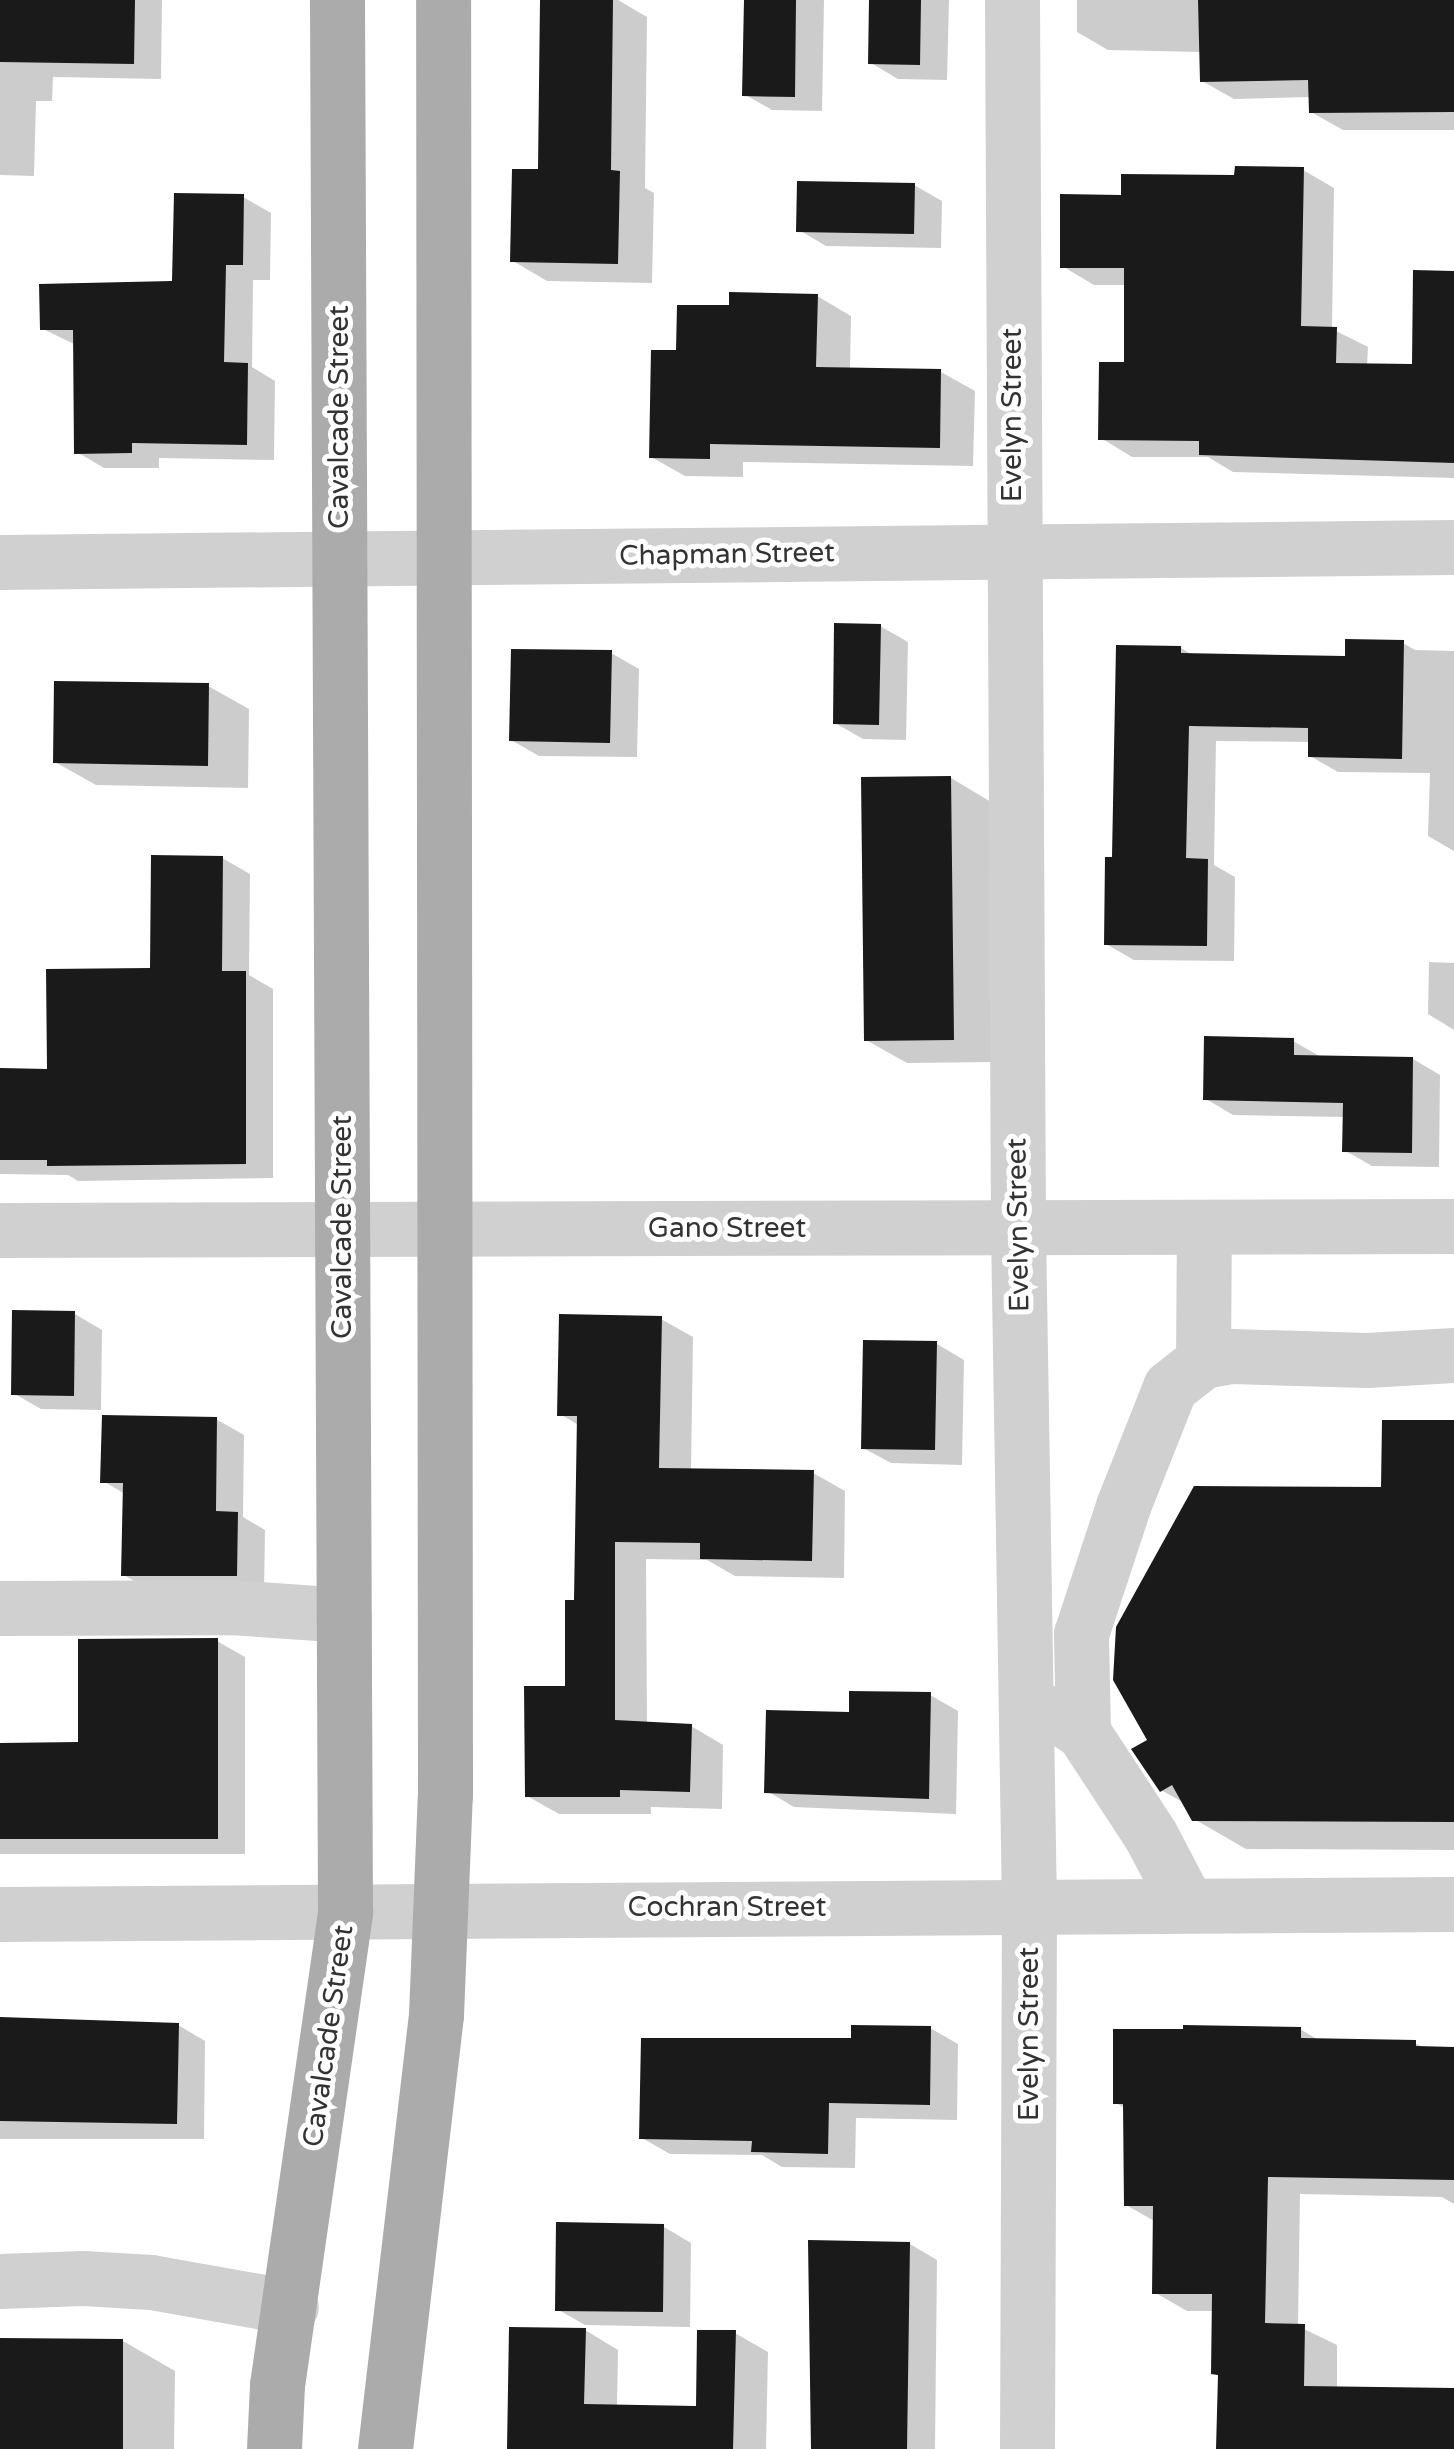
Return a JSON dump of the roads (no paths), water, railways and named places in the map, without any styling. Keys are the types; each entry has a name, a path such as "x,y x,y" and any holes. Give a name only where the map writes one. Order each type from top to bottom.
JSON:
{"main road":[{"name":"Cavalcade Street","path":"274,2449 277,2385 292,2306 345,1911 337,0"},
{"path":"386,2449 416,2211 442,1909 442,0"}],"street":[{"name":"Evelyn Street","path":"1012,0 1018,1229 1028,1905 1027,2449"},
{"name":"Chapman Street","path":"0,562 1454,547"},
{"name":"Gano Street","path":"0,1230 1454,1226"},
{"path":"1203,1361 1204,1228"},
{"path":"1083,1732 1081,1634 1123,1506 1170,1387 1203,1361 1232,1356 1367,1360 1454,1355"},
{"path":"0,1608 232,1607 344,1615"},
{"path":"1026,1694 1083,1732 1151,1836 1188,1905"},
{"name":"Cochran Street","path":"0,1914 1454,1904"},
{"path":"0,2281 82,2278 151,2282 292,2306"}]}
